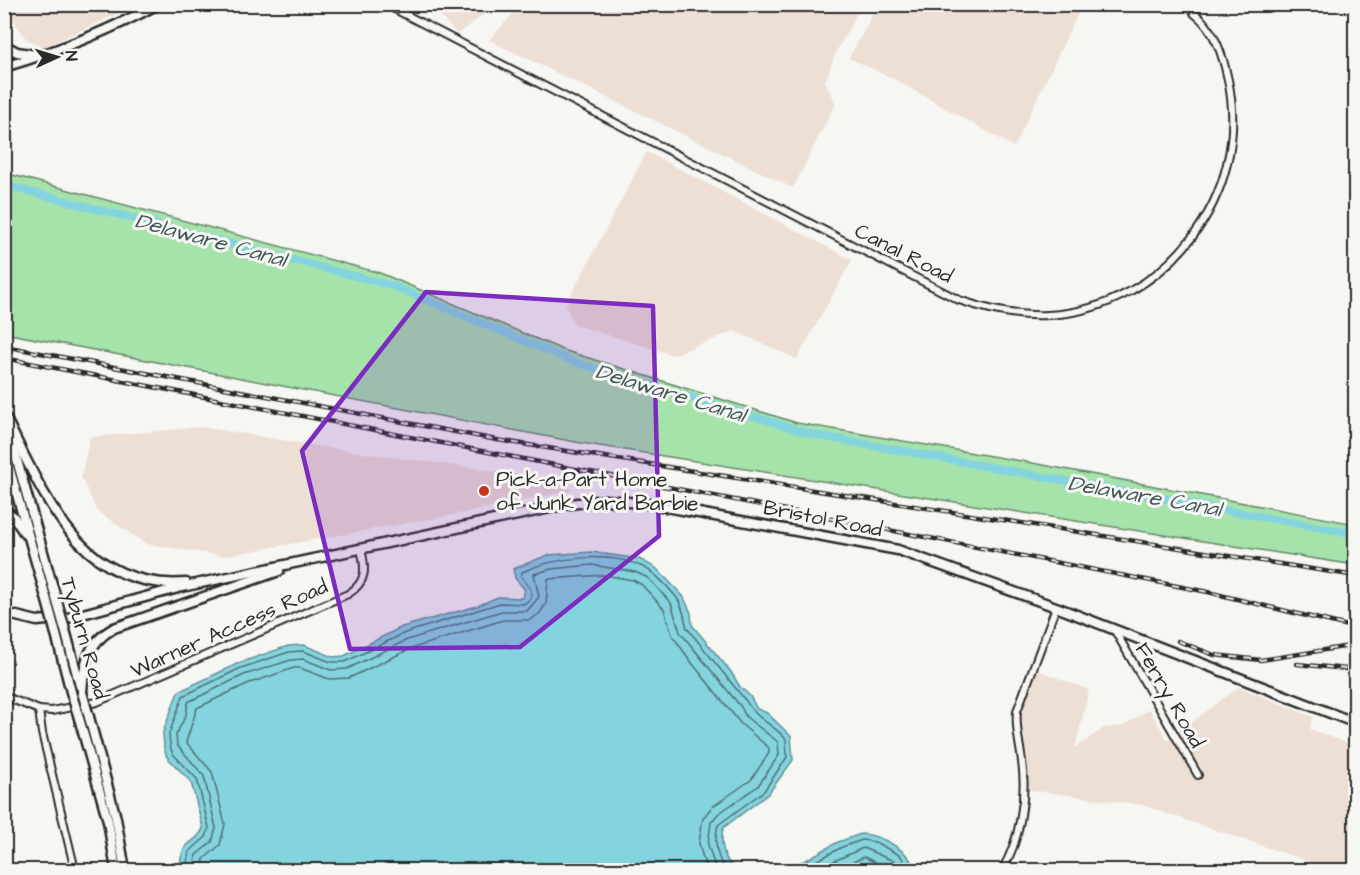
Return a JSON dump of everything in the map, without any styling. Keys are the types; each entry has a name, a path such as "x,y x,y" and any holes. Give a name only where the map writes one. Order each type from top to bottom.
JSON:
{"main road":[{"path":"6,67 100,33 158,4"},
{"path":"4,45 25,54 45,54"},
{"path":"4,415 55,512 74,538 98,559 135,577 170,583 194,582 261,571"},
{"name":"Tyburn Road","path":"4,415 53,607 57,638 71,692 84,718 116,818 125,870"},
{"name":"Tyburn Road","path":"4,449 32,546 53,607 67,637 82,692 84,718 108,821 116,870"},
{"name":"Bristol Road","path":"261,571 569,504 628,501 898,550 1056,607 1356,723"},
{"path":"4,510 18,522 32,546"},
{"path":"82,692 87,654 103,635 114,628 238,586 294,563"},
{"path":"4,613 28,620 55,621 182,587 261,571"},
{"path":"4,618 21,623 47,626 69,624 261,571"}],"street":[{"name":"Canal Road","path":"385,4 959,300 993,311 1028,315 1084,310 1138,287 1179,254 1207,218 1220,190 1227,165 1231,141 1232,107 1220,50 1205,21 1194,13"},
{"name":"Warner Access Road","path":"4,696 39,710 64,710 112,696 348,594 356,589 364,577 365,565 361,549"},
{"path":"1002,870 1014,841 1023,788 1016,722 1017,711 1056,607"},
{"name":"Ferry Road","path":"1115,631 1198,775"},
{"path":"39,710 42,733 75,870"}],"highlighted area":[{"path":"426,292 653,306 659,536 520,647 350,649 302,451"}],"shaded area":[{"path":"4,5 137,5 44,47 26,39"},
{"path":"430,5 497,5 457,34"},
{"path":"521,5 862,5 836,52 825,82 836,103 793,188 489,40"},
{"path":"878,5 1082,5 1014,147 894,79 849,58"},
{"path":"647,152 852,260 797,359 734,331 673,355 575,325 565,306"},
{"path":"201,427 349,451 532,476 574,490 458,514 224,556 146,544 97,511 81,477 90,437"},
{"path":"1037,670 1089,690 1075,748 1104,728 1123,726 1149,709 1168,740 1239,687 1313,717 1310,729 1355,746 1355,870 1334,870 1142,805 1029,790 1019,717"}],"green space":[{"path":"5,173 380,273 563,350 797,423 1027,462 1355,524 1355,565 581,443 5,333 9,280 4,263"}],"water":[{"path":"592,552 639,559 656,568 683,596 691,613 692,625 731,672 740,687 750,696 757,709 767,713 791,736 793,760 768,794 723,828 724,851 728,861 736,870 180,870 183,852 203,828 191,782 167,757 164,748 163,732 178,692 239,663 288,646 304,645 333,657 344,656 402,627 477,606 498,597 522,598 525,590 515,578 513,569 548,555"},
{"path":"861,834 877,837 894,845 907,856 915,870 774,870 804,861 838,842"}],"waterway":[{"name":"Delaware Canal","path":"4,185 393,286 577,363 815,435 1356,534"}],"railway":[{"path":"4,346 497,440 1356,576"},
{"path":"4,358 1208,592 1356,628"},
{"path":"1178,641 1214,655 1261,660 1356,645"},
{"path":"1297,664 1356,670"}],"place":[{"name":"Pick-a-Part Home of Junk Yard Barbie","path":"484,491"}]}
